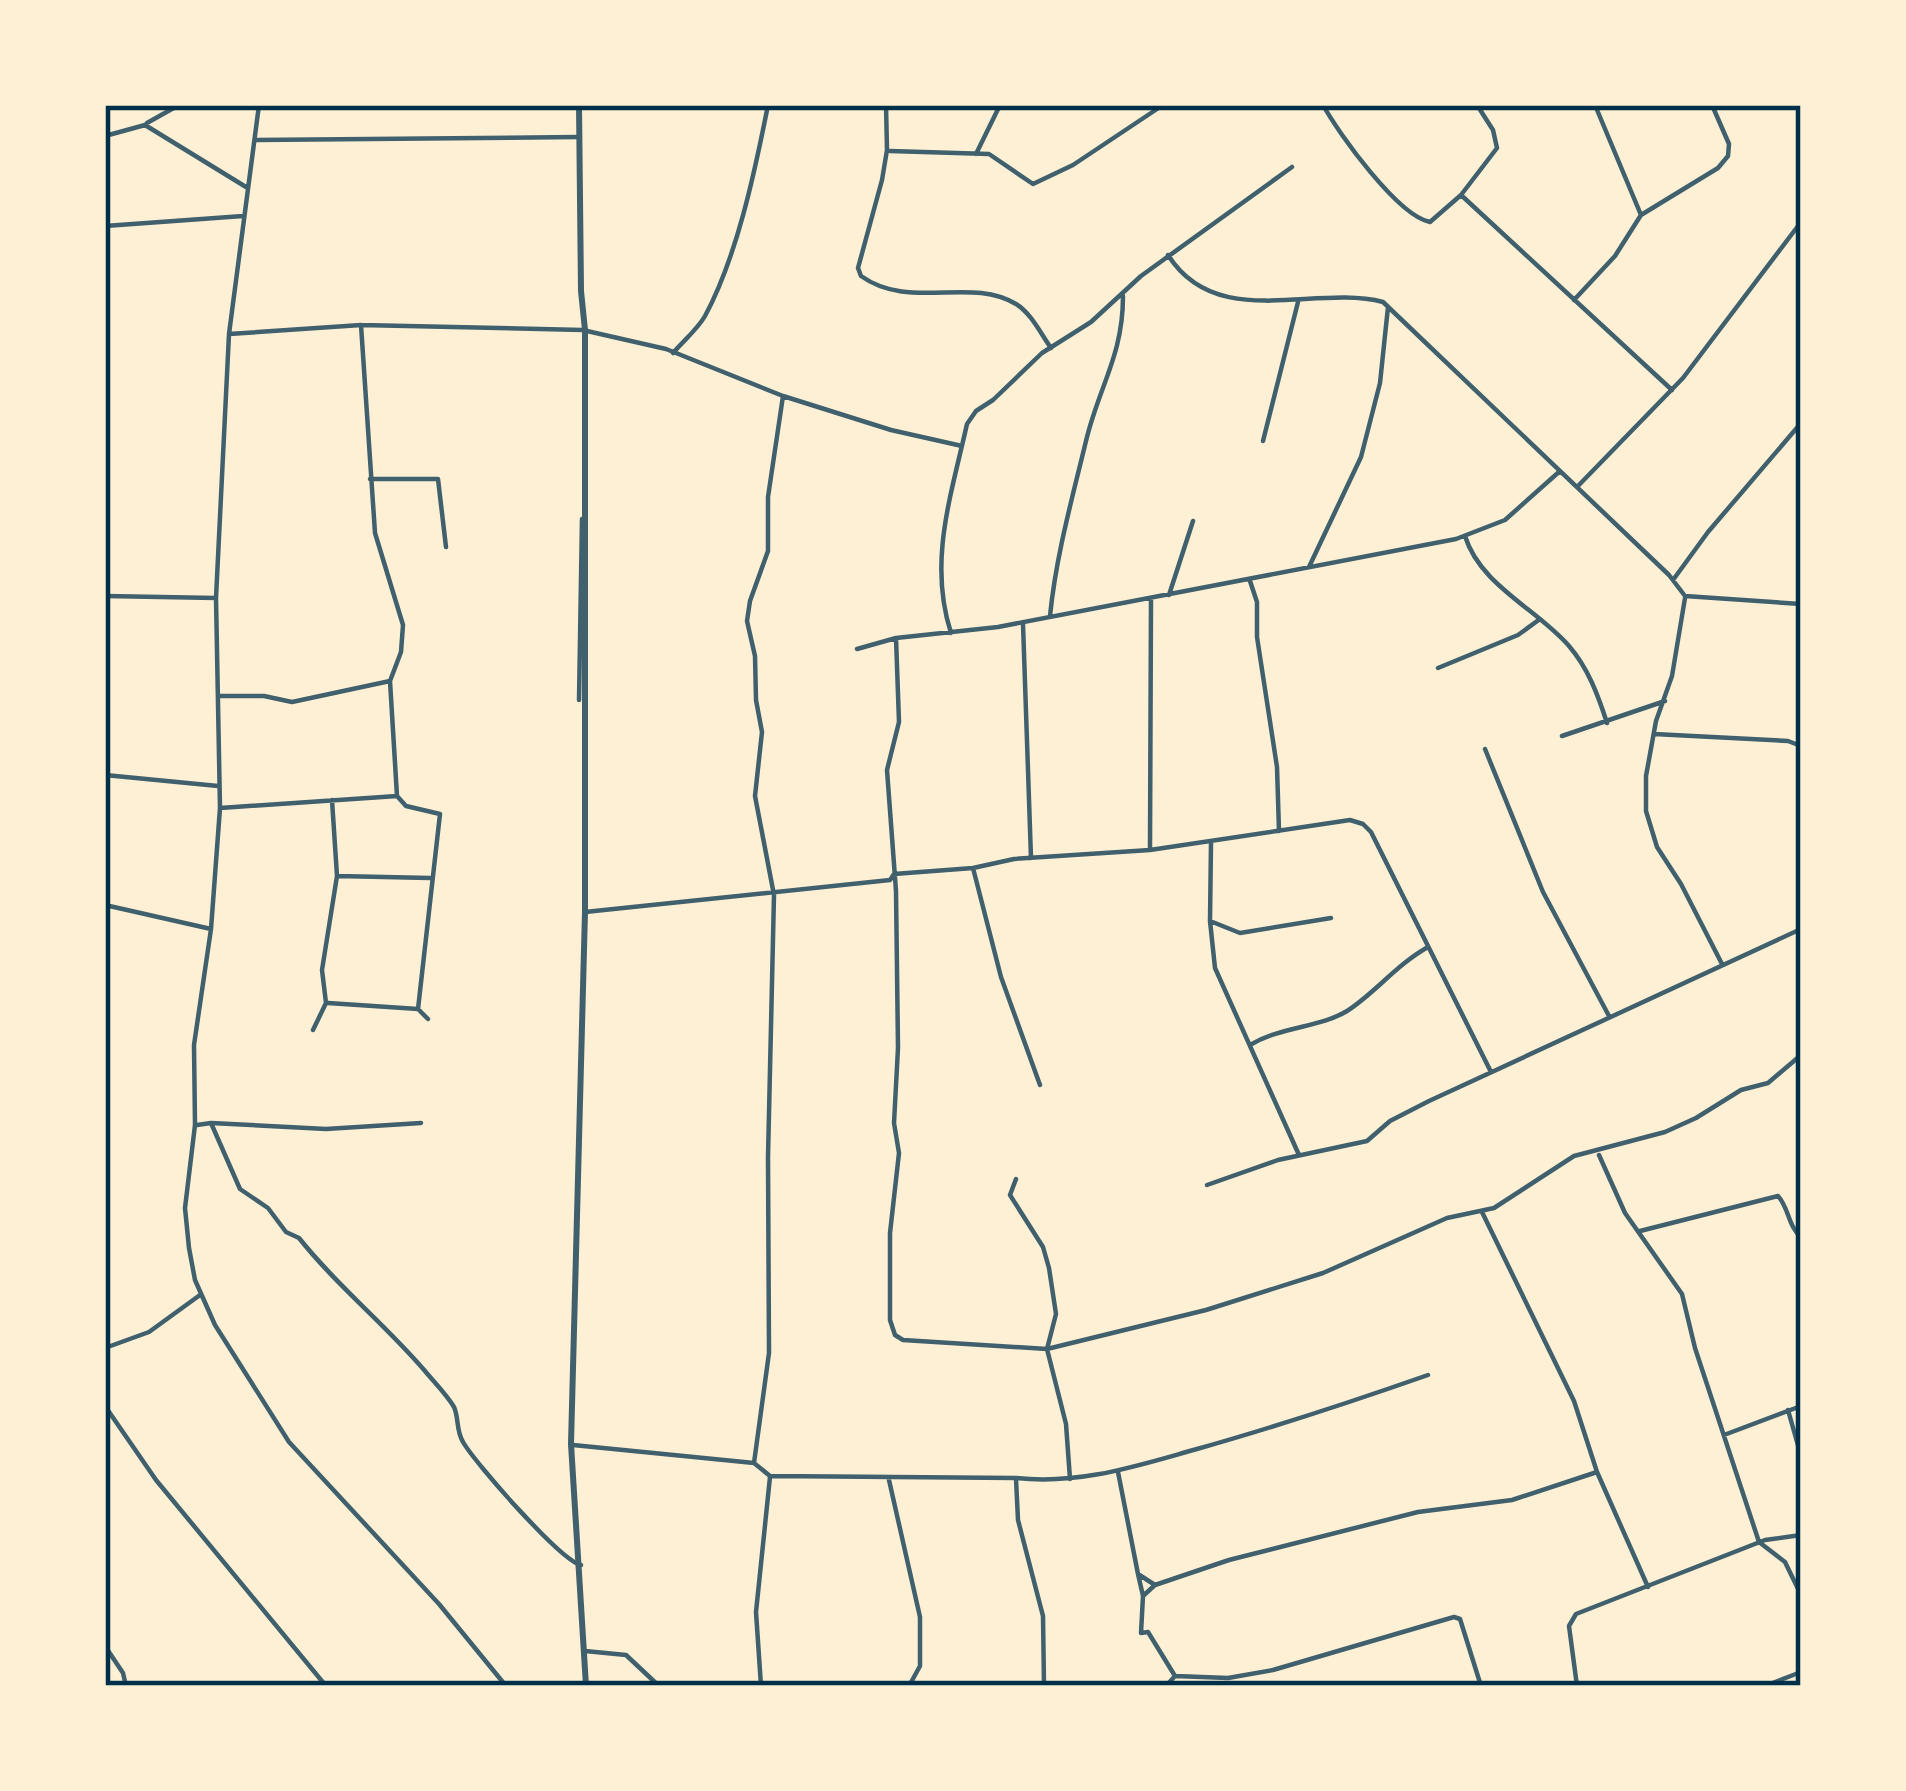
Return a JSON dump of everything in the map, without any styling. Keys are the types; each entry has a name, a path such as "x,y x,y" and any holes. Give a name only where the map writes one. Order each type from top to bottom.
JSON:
{"street":[{"path":"105,136 145,124 178,105"},
{"path":"259,105 229,334 216,598 220,808 211,929 194,1045 195,1125 185,1208 193,1271 215,1325 302,1458 439,1604 506,1686"},
{"path":"579,105 580,291 585,331 585,912 571,1444 586,1686"},
{"path":"673,352 704,319 733,242 768,105"},
{"path":"886,105 887,150 858,268 861,276 912,295 994,296 1017,304 1051,348"},
{"path":"976,154 1000,105"},
{"path":"887,150 988,154 1033,184 1073,165 1163,105"},
{"path":"1323,105 1360,160 1417,218 1437,219 1497,148 1477,105"},
{"path":"1595,105 1641,215"},
{"path":"1574,300 1615,256 1641,215 1718,168 1728,156 1729,144 1712,105"},
{"path":"145,124 246,187"},
{"path":"256,140 578,137"},
{"path":"951,634 938,568 967,424 976,411 1168,255 1292,167"},
{"path":"1461,195 1672,390"},
{"path":"105,226 243,216"},
{"path":"1577,487 1672,390 1801,221"},
{"path":"1168,255 1187,280 1219,293 1262,302 1372,299 1388,307 1673,580 1685,596 1644,794 1650,830 1722,964"},
{"path":"1050,616 1057,554 1086,437 1121,341 1123,293"},
{"path":"1263,441 1298,302"},
{"path":"1309,567 1361,457 1380,383 1388,307"},
{"path":"361,325 375,533 404,625 401,652 390,681 397,796 406,806 440,814 418,1009"},
{"path":"229,334 361,325 585,331 673,352 783,396 891,430 962,446"},
{"path":"579,700 585,331"},
{"path":"754,1462 769,1353 774,896 755,796 762,731 747,621 769,551 768,497 783,396"},
{"path":"1673,580 1801,423"},
{"path":"857,649 896,638 951,634 1169,595 1465,536 1505,520 1561,472"},
{"path":"370,479 438,478 446,547"},
{"path":"1169,595 1193,521"},
{"path":"1465,536 1478,563 1568,645 1583,665 1607,723"},
{"path":"1250,579 1257,602 1257,637 1277,767 1279,831"},
{"path":"105,596 216,598"},
{"path":"1685,596 1801,604"},
{"path":"1150,850 1151,598"},
{"path":"1438,668 1492,647 1540,620"},
{"path":"1023,621 1031,858"},
{"path":"896,638 899,722 887,770 898,1048 894,1124 899,1153 890,1233 895,1335 910,1341 1047,1349 1206,1310 1323,1273 1448,1218 1482,1212 1574,1156 1696,1118 1741,1090 1768,1083 1801,1055"},
{"path":"216,696 301,701 390,681"},
{"path":"1562,736 1665,701"},
{"path":"1654,734 1788,741 1801,746"},
{"path":"1485,749 1544,892 1609,1016"},
{"path":"105,776 218,786"},
{"path":"220,808 397,796"},
{"path":"313,1030 326,1003 322,970 337,876 332,798"},
{"path":"894,874 1150,850 1350,820 1364,824 1491,1072"},
{"path":"1211,842 1215,968 1299,1155"},
{"path":"973,868 1010,1004 1040,1085"},
{"path":"585,912 774,896 890,880 894,874"},
{"path":"337,876 430,878"},
{"path":"105,905 211,929"},
{"path":"1210,921 1240,933 1330,918"},
{"path":"1207,1185 1299,1155 1367,1141 1390,1120 1801,929"},
{"path":"1250,1046 1270,1033 1345,1012 1428,946"},
{"path":"326,1003 418,1009 428,1019"},
{"path":"211,1123 240,1189 268,1208 286,1232 299,1238 391,1332 454,1408 459,1436 500,1493 569,1563 581,1565"},
{"path":"195,1125 326,1129 421,1123"},
{"path":"1598,1152 1625,1213 1682,1294 1760,1542 1785,1562 1801,1595"},
{"path":"1016,1179 1010,1188 1013,1204 1043,1247 1049,1268 1056,1314 1047,1349 1066,1424 1070,1479"},
{"path":"1639,1232 1778,1196 1801,1238"},
{"path":"1482,1212 1574,1401 1597,1472 1648,1587"},
{"path":"105,1348 149,1332 200,1295"},
{"path":"571,1444 754,1462 770,1476 1016,1478 1055,1483 1118,1472 1282,1426 1427,1375"},
{"path":"105,1406 156,1480 326,1686"},
{"path":"1724,1435 1801,1406"},
{"path":"1788,1408 1801,1456"},
{"path":"1118,1472 1143,1596 1141,1633 1148,1632 1174,1676"},
{"path":"1143,1596 1155,1585 1229,1560 1418,1512 1512,1500 1597,1472"},
{"path":"763,1685 756,1612 770,1476"},
{"path":"1016,1478 1018,1520 1043,1616 1044,1686"},
{"path":"889,1480 920,1616 920,1666 908,1686"},
{"path":"1577,1686 1570,1619 1760,1542 1801,1535"},
{"path":"1138,1574 1155,1585"},
{"path":"1174,1676 1228,1678 1273,1670 1454,1617 1460,1619 1481,1686"},
{"path":"105,1646 126,1686"},
{"path":"585,1651 626,1655 659,1686"},
{"path":"1766,1686 1801,1672"},
{"path":"1166,1686 1174,1676"}]}
